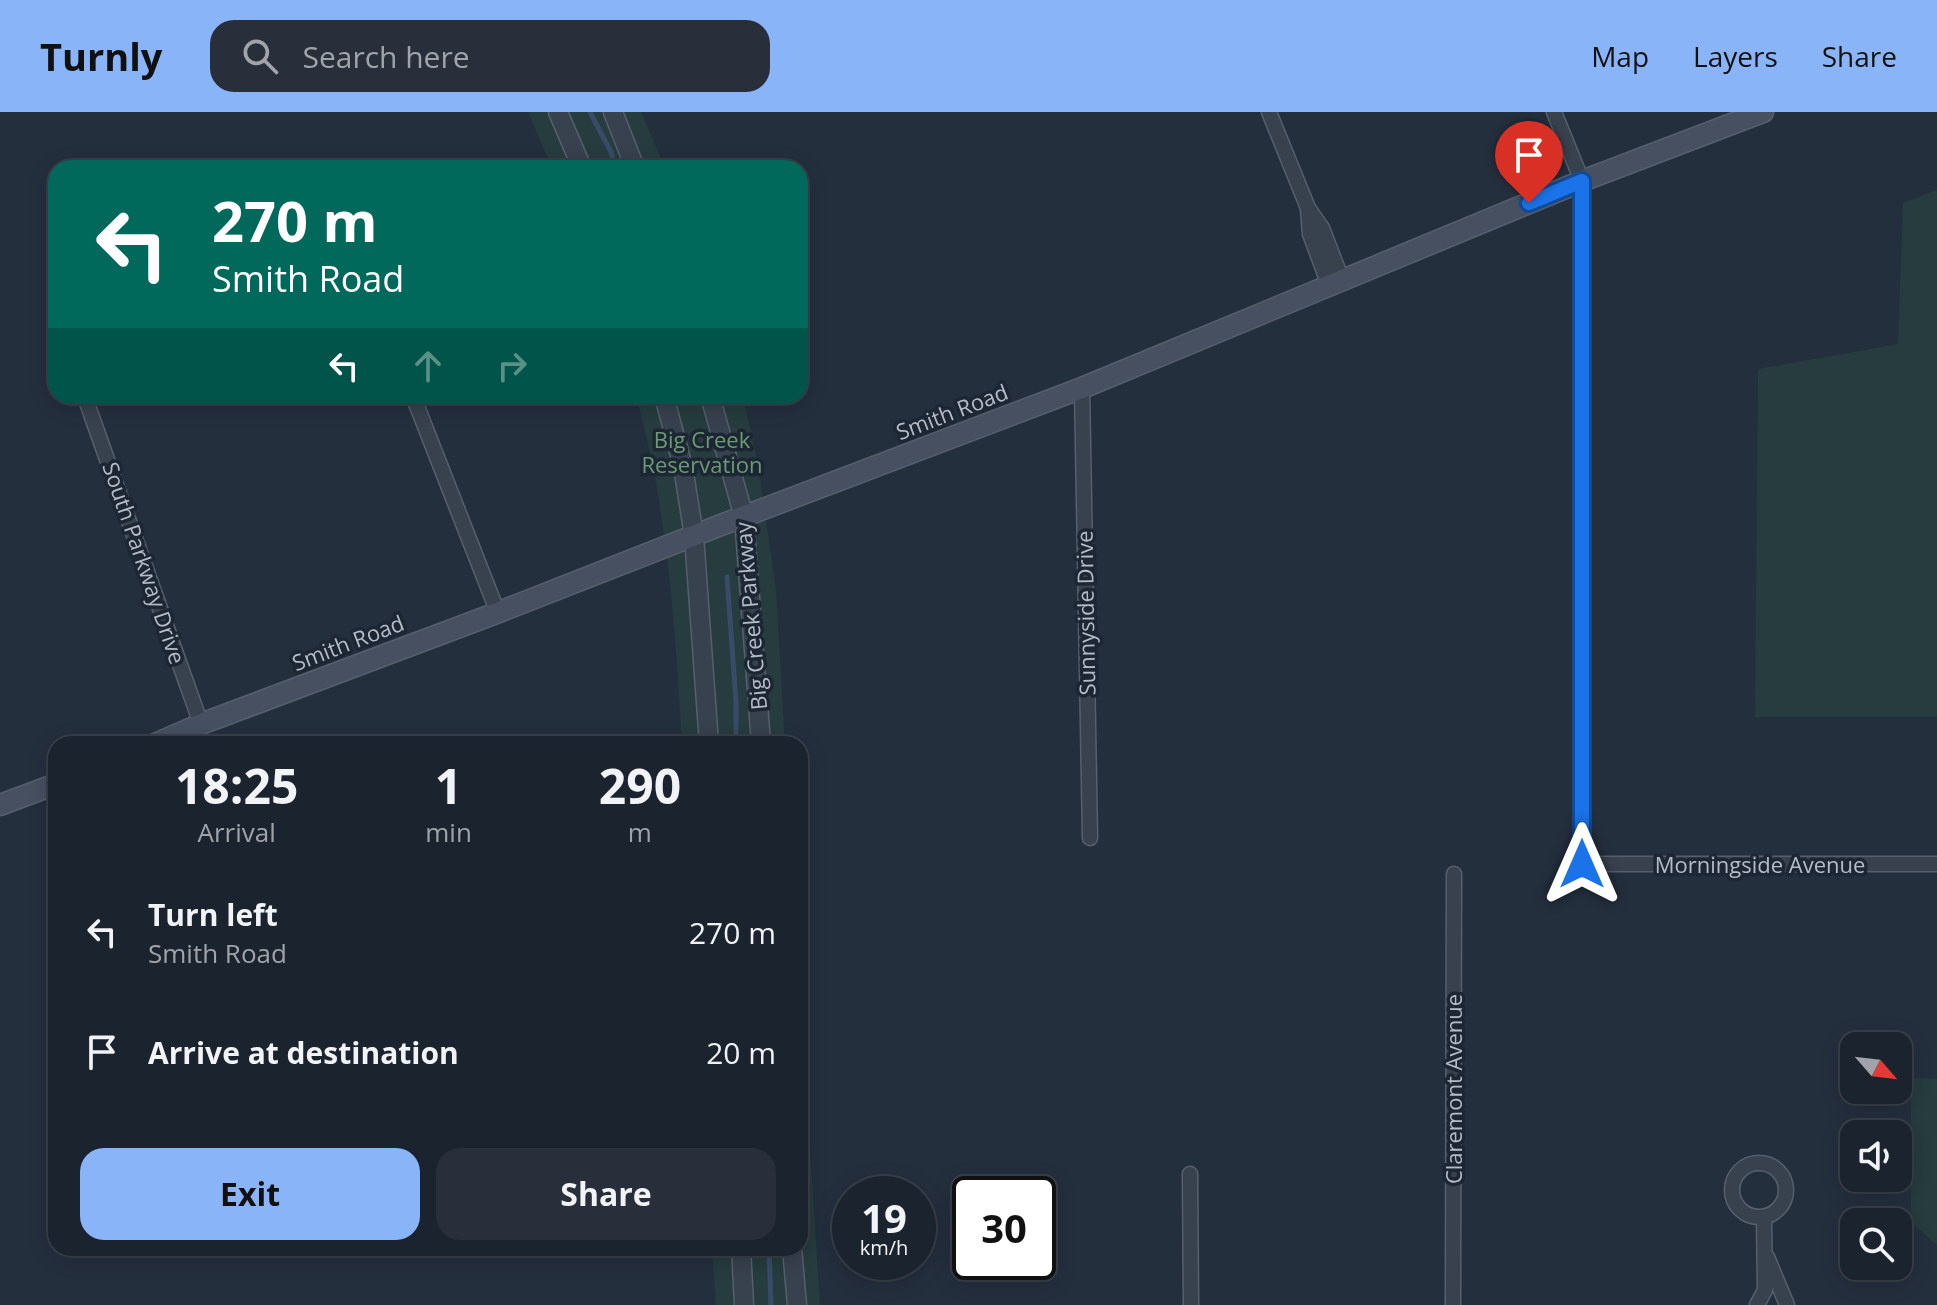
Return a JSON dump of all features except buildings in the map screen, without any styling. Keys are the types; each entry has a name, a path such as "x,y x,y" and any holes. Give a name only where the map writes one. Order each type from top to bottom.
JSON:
{"main road":[{"name":"Smith Road","path":"173,736 1082,388 1582,181 1763,112"},
{"path":"0,805 48,787"}],"street":[{"path":"558,112 579,160"},
{"path":"613,112 632,160"},
{"path":"1269,112 1308,208 1322,228 1335,283"},
{"path":"1554,112 1582,181"},
{"name":"Morningside Avenue","path":"1582,181 1582,864 1937,864"},
{"name":"Sunnyside Drive","path":"1082,388 1090,838"},
{"name":"South Parkway Drive","path":"87,404 201,724"},
{"path":"416,404 498,613"},
{"path":"666,404 683,467 694,536 708,736"},
{"name":"Big Creek Parkway","path":"712,404 744,517 760,736"},
{"name":"Claremont Avenue","path":"1453,1305 1454,874"},
{"path":"1190,1174 1191,1305"},
{"path":"1757,1305 1765,1290 1764,1217"},
{"path":"1764,1249 1787,1305"},
{"path":"741,1256 744,1305"},
{"path":"793,1256 797,1305"}],"green space":[{"path":"528,112 641,112 662,160 549,160"},
{"path":"1937,190 1937,717 1755,717 1758,369 1898,344 1903,203"},
{"name":"Big Creek Reservation","path":"638,404 745,404 758,464 776,591 785,736 681,736 663,525"},
{"path":"1912,1078 1937,1079 1937,1245 1912,1223"},
{"path":"808,1114 820,1305 716,1305 713,1256 808,1256"}],"waterway":[{"path":"590,112 613,160"},
{"path":"727,577 736,736"},
{"path":"769,1256 771,1305"}],"route":[{"path":"1529,203 1582,181 1582,864"}]}
